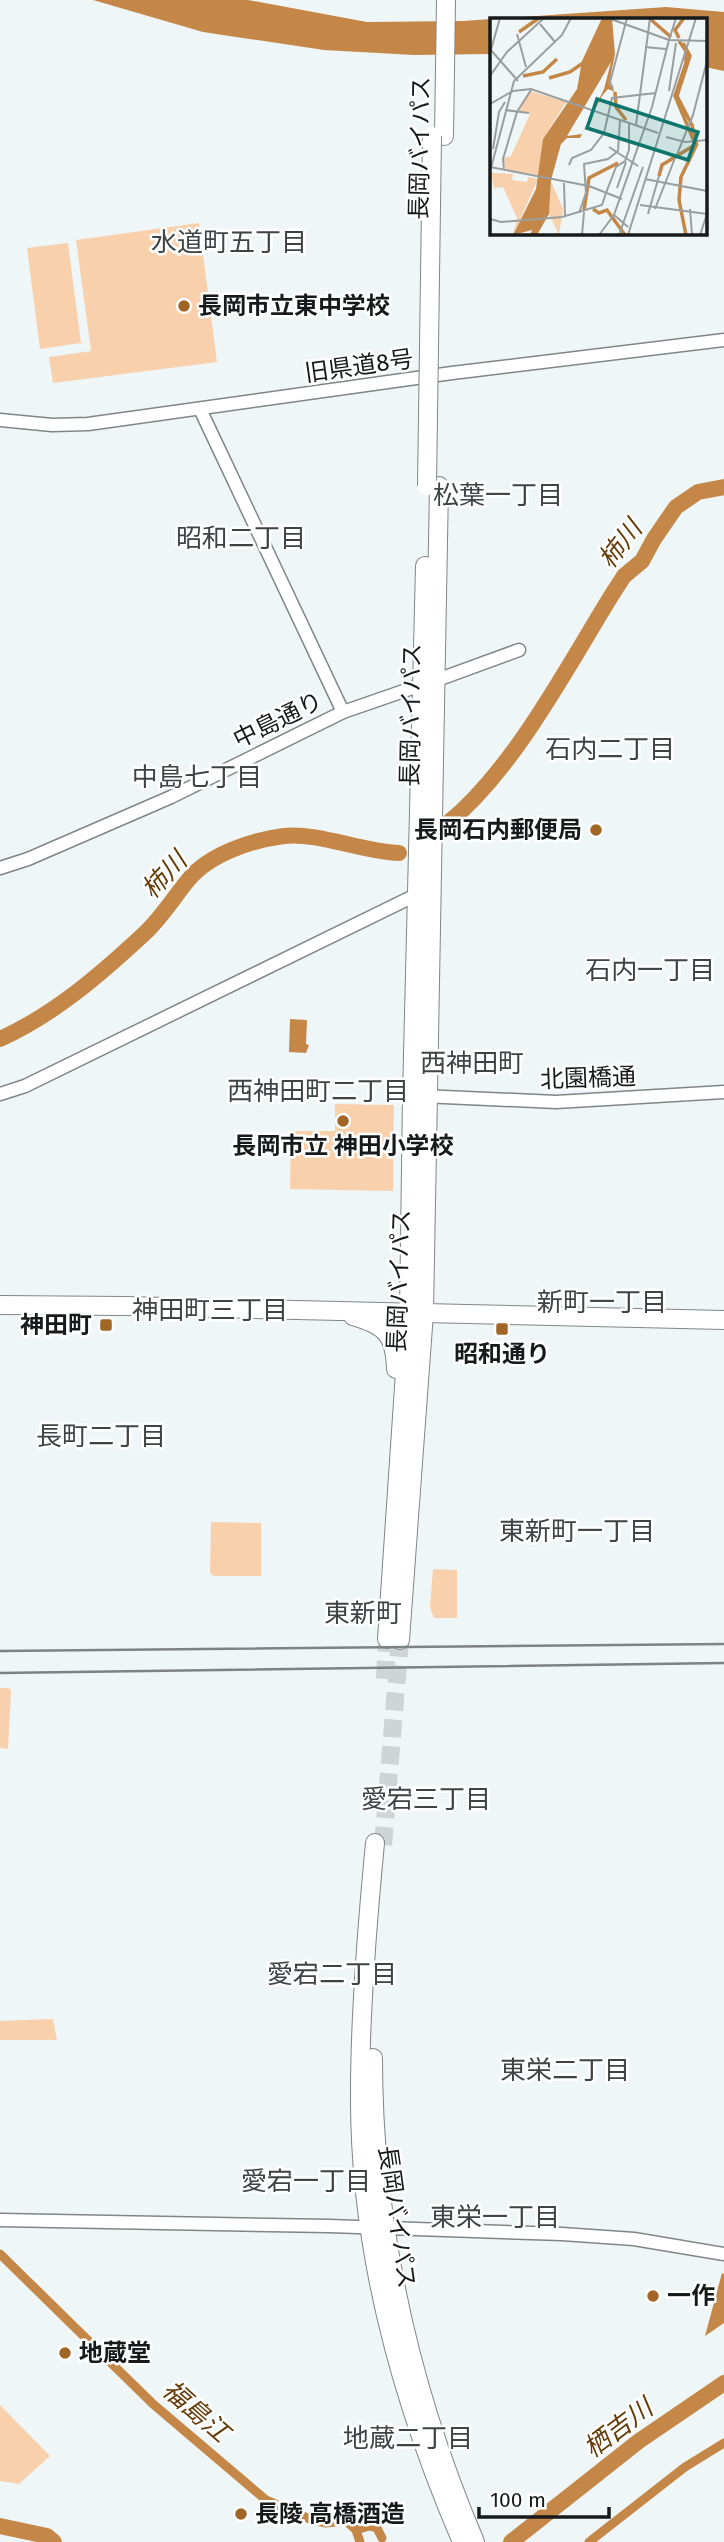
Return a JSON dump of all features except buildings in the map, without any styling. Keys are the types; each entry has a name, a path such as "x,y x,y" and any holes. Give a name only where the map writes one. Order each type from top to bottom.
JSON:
{"highway":[{"name":"長岡バイパス","path":"435,0 439,108"},
{"name":"長岡バイパス","path":"417,1313 402,1421 393,1640 417,1313 438,136 446,0"},
{"path":"0,1305 724,1320"},
{"path":"335,1311 368,1320 386,1331 390,1337 395,1347 402,1421"},
{"name":"長岡バイパス","path":"379,1844 373,2013 379,2229 410,2357 458,2518 462,2542"},
{"name":"長岡バイパス","path":"458,2518 475,2542"}],"street":[{"name":"旧県道8号","path":"0,420 44,425 88,424 452,373 724,340"},
{"path":"200,409 343,712"},
{"name":"中島通り","path":"0,868 28,859 171,797 343,712 519,650"},
{"path":"0,1094 37,1080 424,891"},
{"name":"北園橋通","path":"420,1096 556,1102 724,1092"},
{"path":"0,2220 621,2238 724,2254"}],"shaded area":[{"path":"93,0 248,0 367,22 490,19 490,54 414,55 324,50 203,32"},
{"path":"666,7 724,12 724,71 706,67 706,18 506,18"},
{"path":"199,223 217,362 53,383 49,357 91,351 76,240"},
{"path":"68,243 81,343 40,349 27,248"},
{"path":"290,1019 307,1020 306,1044 309,1045 306,1053 289,1052"},
{"path":"335,1104 394,1105 393,1191 290,1189 291,1131 335,1131"},
{"path":"211,1522 261,1523 261,1576 214,1576 210,1573"},
{"path":"433,1569 457,1570 457,1618 434,1618 430,1607"},
{"path":"0,1688 9,1688 11,1691 8,1749 0,1748"},
{"path":"53,2019 57,2040 0,2040 0,2021"},
{"path":"722,2273 724,2323 705,2336"},
{"path":"0,2405 50,2456 19,2484 0,2481"}],"waterway":[{"name":"柿川","path":"448,823 496,774 518,746 624,576 642,561 676,507 698,492 724,487"},
{"name":"柿川","path":"0,1039 40,1018 94,978 151,927 198,870 220,855 259,841 284,836 326,839 399,853"},
{"name":"福島江","path":"0,2254 153,2404 266,2500 312,2520 326,2523 346,2521 356,2530 360,2542"},
{"name":"栖吉川","path":"511,2542 639,2441 724,2383"},
{"name":"福島江","path":"589,2542 685,2467 724,2443"},
{"name":"栖吉川","path":"0,2526 47,2536 54,2542"},
{"name":"福島江","path":"356,2530 369,2526 377,2528 382,2538"}],"tunnel":[{"path":"385,1679 387,1639"},
{"path":"383,1845 400,1640"}],"railway":[{"path":"0,1651 724,1644"},
{"path":"0,1673 724,1663"}],"place":[{"name":"長岡市立東中学校","path":"184,306"},
{"name":"長岡石内郵便局","path":"596,830"},
{"name":"長岡市立 神田小学校","path":"343,1121"},
{"name":"神田町","path":"106,1325"},
{"name":"昭和通り","path":"502,1329"},
{"name":"一作","path":"653,2296"},
{"name":"地蔵堂","path":"65,2353"},
{"name":"長陵 高橋酒造","path":"241,2514"}],"district":[{"name":"水道町五丁目","path":"229,242"},
{"name":"松葉一丁目","path":"498,495"},
{"name":"昭和二丁目","path":"241,538"},
{"name":"石内二丁目","path":"610,749"},
{"name":"中島七丁目","path":"197,777"},
{"name":"石内一丁目","path":"650,970"},
{"name":"西神田町","path":"472,1063"},
{"name":"西神田町二丁目","path":"318,1091"},
{"name":"新町一丁目","path":"602,1302"},
{"name":"神田町三丁目","path":"210,1310"},
{"name":"長町二丁目","path":"101,1436"},
{"name":"東新町一丁目","path":"577,1531"},
{"name":"東新町","path":"363,1613"},
{"name":"愛宕三丁目","path":"426,1799"},
{"name":"愛宕二丁目","path":"332,1974"},
{"name":"東栄二丁目","path":"565,2070"},
{"name":"愛宕一丁目","path":"306,2181"},
{"name":"東栄一丁目","path":"495,2217"},
{"name":"地蔵二丁目","path":"408,2438"}]}
